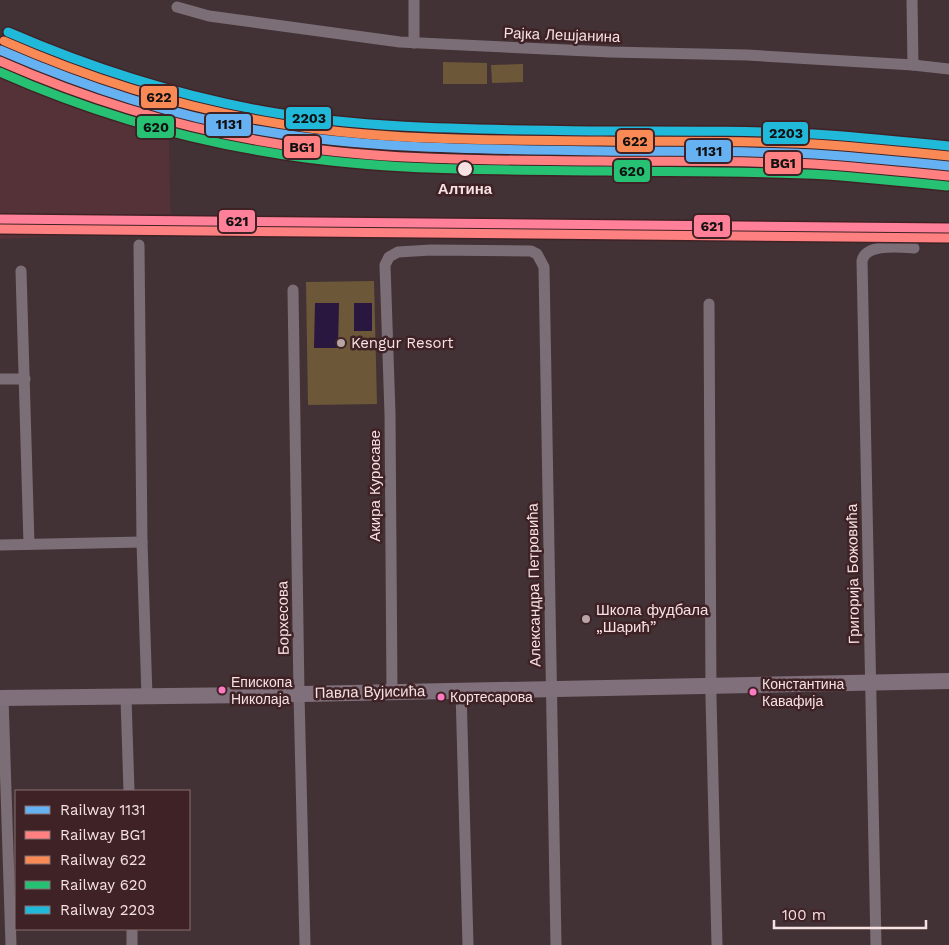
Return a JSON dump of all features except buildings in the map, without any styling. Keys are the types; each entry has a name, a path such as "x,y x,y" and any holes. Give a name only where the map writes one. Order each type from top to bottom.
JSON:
{"street":[{"path":"414,0 414,43"},
{"path":"912,0 913,65"},
{"name":"Рајка Лешјанина","path":"177,8 209,16 414,43 610,52 746,55 913,65 949,69"},
{"path":"139,245 142,542 147,697"},
{"name":"Григорија Божовића","path":"876,945 862,260 866,252 872,249 914,248"},
{"name":"Акира Куросаве","path":"392,691 390,414 385,266 390,258 398,252 431,250 531,251 538,254 542,260 544,284"},
{"path":"21,271 29,544"},
{"name":"Александра Петровића","path":"544,284 556,945"},
{"name":"Борхесова","path":"294,290 299,694 305,945"},
{"path":"710,304 711,685 717,945"},
{"path":"0,379 25,379"},
{"path":"0,545 142,542"},
{"name":"Павла Вујисића","path":"1,698 126,698 392,691 949,681"},
{"path":"461,691 468,945"},
{"path":"1,698 11,945"},
{"path":"126,698 129,790"},
{"path":"132,930 132,945"}],"shaded area":[{"path":"0,39 47,61 168,99 171,234 124,233 0,239"},
{"path":"443,62 487,63 487,84 443,84"},
{"path":"523,64 523,82 492,83 491,65"},
{"name":"Kengur Resort","path":"374,281 377,404 308,405 306,282"},
{"path":"315,303 339,303 338,348 314,348"},
{"path":"354,303 372,303 372,331 354,331"}],"rail line":[{"name":"2203","path":"8,32 102,69 198,97 264,111 345,122 467,129 799,133 949,146"},
{"name":"622","path":"4,41 78,71 192,106 230,115 309,128 418,138 801,143 949,156"},
{"name":"1131","path":"0,50 64,76 162,109 229,125 305,137 389,145 474,149 800,153 949,166"},
{"name":"BG1","path":"0,61 74,91 188,126 227,135 306,148 416,158 799,163 948,176"},
{"name":"620","path":"0,72 74,102 150,126 227,145 306,158 418,168 799,174 947,186"},
{"name":"BG1","path":"0,229 949,238"}],"transit line":[{"name":"621","path":"0,219 949,228"}],"place":[{"name":"Алтина","path":"465,169"},
{"name":"Kengur Resort","path":"341,343"},
{"name":"Школа фудбала „Шарић”","path":"586,619"},
{"name":"Епископа Николаја","path":"222,690"},
{"name":"Константина Кавафија","path":"753,692"},
{"name":"Кортесарова","path":"441,697"}]}
